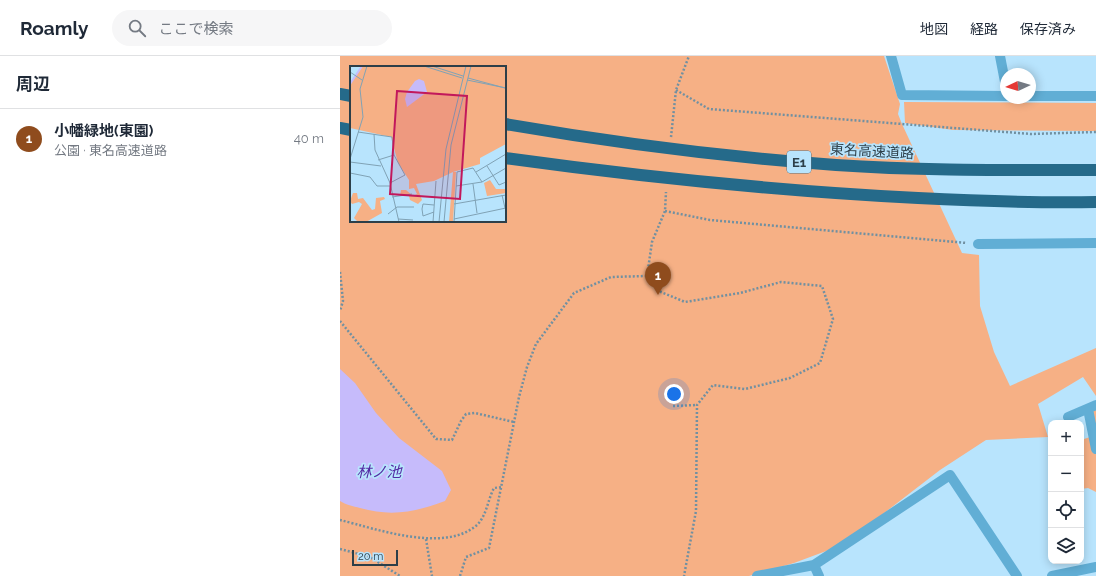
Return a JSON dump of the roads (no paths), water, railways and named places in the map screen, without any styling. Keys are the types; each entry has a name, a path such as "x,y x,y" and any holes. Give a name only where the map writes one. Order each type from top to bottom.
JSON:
{"highway":[{"path":"340,94 350,96"},
{"name":"東名高速道路","path":"506,124 588,138 706,154 837,165 933,169 1096,170"},
{"path":"340,128 350,130"},
{"name":"E1","path":"506,158 679,180 817,192 978,201 1096,202"}],"street":[{"path":"891,56 902,95 1000,96"},
{"path":"1000,56 1002,68"},
{"path":"1036,96 1096,96"},
{"path":"978,244 1096,243"},
{"path":"1068,417 1092,407 1096,449"},
{"path":"757,576 814,565 950,475 1017,576"},
{"path":"814,565 819,576"},
{"path":"1052,576 1096,566"}],"water":[{"name":"林ノ池","path":"340,369 355,383 376,413 399,438 442,471 451,490 445,501 424,508 393,513 372,511 345,504 340,501"}],"place":[{"name":"小幡緑地(東園)","path":"658,295"}]}
